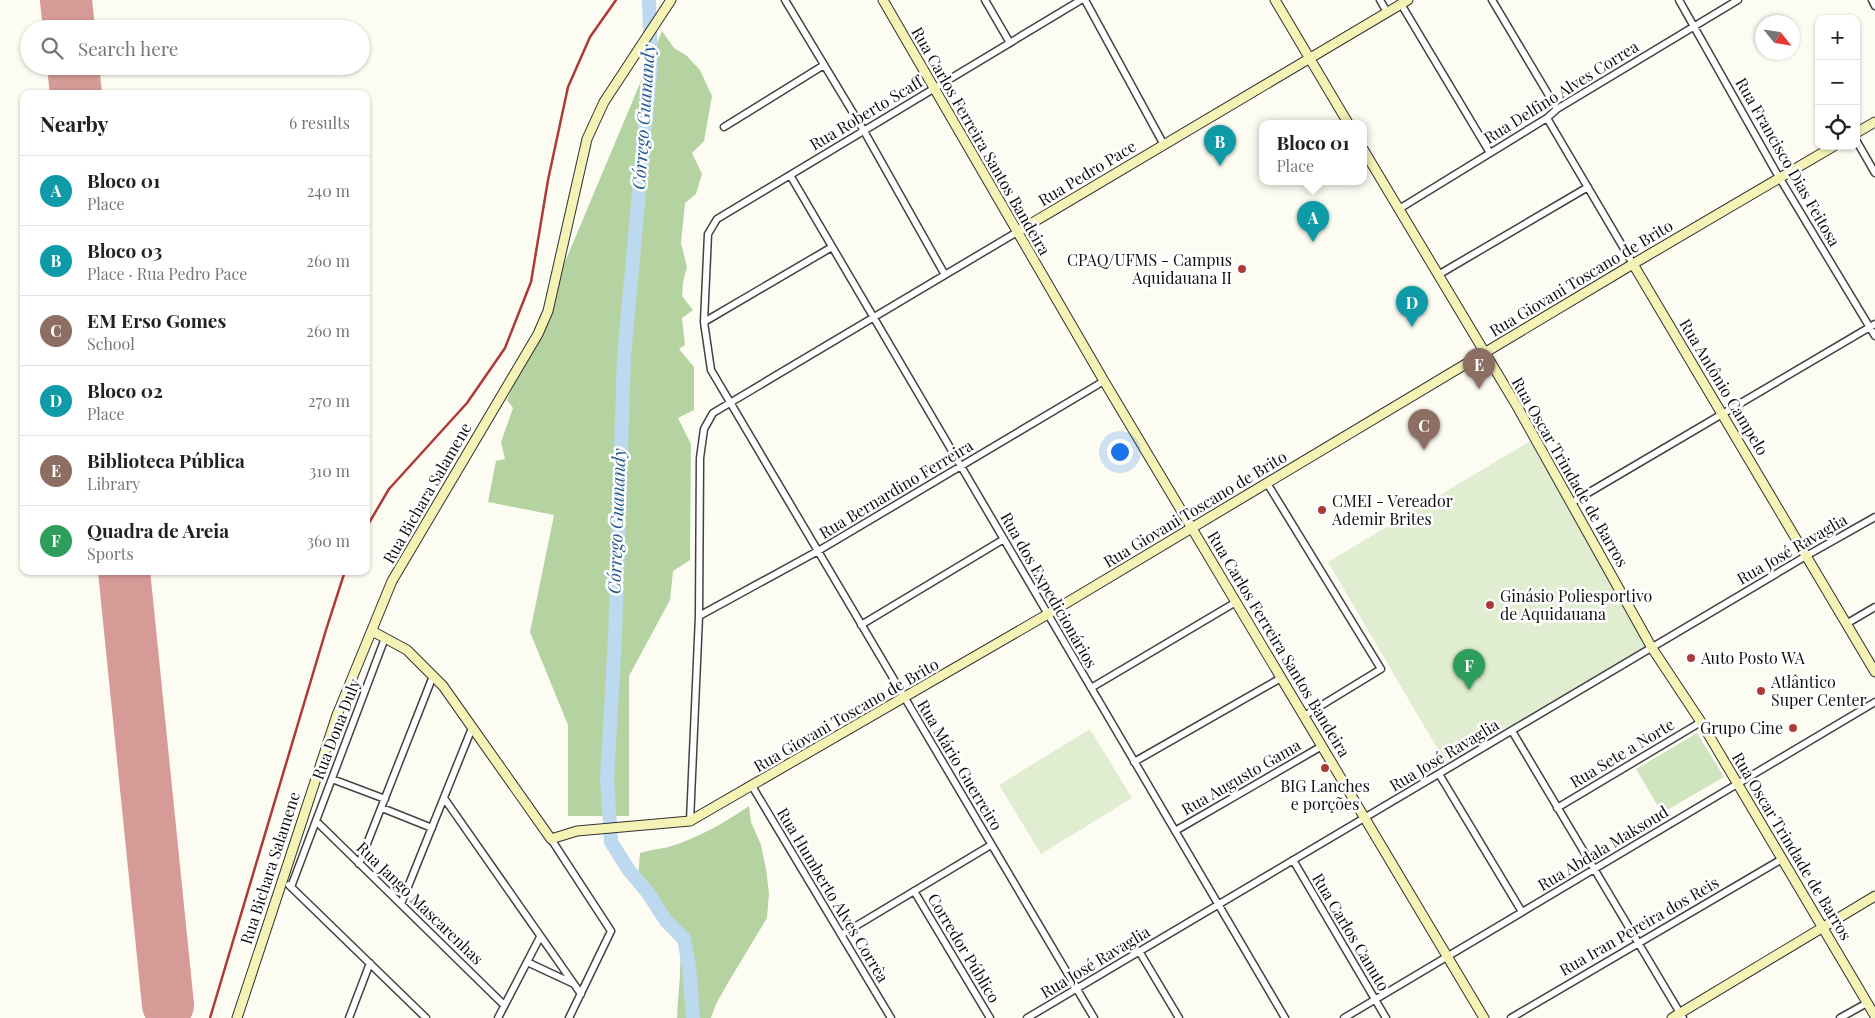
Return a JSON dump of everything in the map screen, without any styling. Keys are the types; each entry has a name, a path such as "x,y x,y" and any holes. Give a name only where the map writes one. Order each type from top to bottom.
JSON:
{"main road":[{"name":"Rua Bichara Salamene","path":"236,1018 337,715 392,582 538,334 548,311 587,139 604,102 671,0"},
{"name":"Rua Carlos Ferreira Santos Bandeira","path":"883,0 1104,381 1484,1018"},
{"path":"1275,0 1346,120"},
{"name":"Rua Pedro Pace","path":"1017,232 1405,2"},
{"path":"1860,131 1875,122"},
{"name":"Rua Giovani Toscano de Brito","path":"551,839 581,830 690,821 905,699 1827,150"},
{"name":"Rua Oscar Trindade de Barros","path":"1367,156 1485,354 1652,648 1701,722 1875,1016"},
{"name":"Rua Antônio Campelo","path":"1633,264 1875,672"},
{"path":"372,631 407,650 443,686 551,839"},
{"path":"1678,1016 1875,896"}],"street":[{"path":"785,0 864,131 945,275"},
{"path":"985,0 1010,43"},
{"name":"Rua Roberto Scaff","path":"704,322 708,234 717,219 1081,0"},
{"path":"1085,0 1164,145"},
{"path":"1380,0 1387,12"},
{"path":"1492,0 1557,109"},
{"name":"Rua Francisco Dias Feitosa","path":"1679,0 1780,178 1872,325 1875,336"},
{"name":"Rua Delfino Alves Correa","path":"1398,209 1547,118 1557,109 1738,0"},
{"path":"1872,0 1875,6"},
{"path":"1405,2 1490,153"},
{"path":"724,127 824,65"},
{"name":"Rua Antônio Campelo","path":"1547,118 1633,264"},
{"path":"1860,147 1875,173"},
{"name":"Rua dos Expedicionários","path":"790,175 1285,1018"},
{"path":"1438,275 1588,186"},
{"name":"Rua Pedro Pace","path":"690,821 700,616 700,458 704,429 713,413 1017,232"},
{"path":"704,322 832,247"},
{"name":"Rua Mário Guerreiro","path":"704,322 711,370 1094,1018"},
{"path":"1571,503 1872,325"},
{"name":"Rua Bernardino Ferreira","path":"700,616 818,551 1104,381"},
{"path":"1267,482 1380,668 1304,716"},
{"name":"Rua José Ravaglia","path":"1027,1018 1806,556 1875,517"},
{"path":"861,625 1004,539"},
{"path":"1091,688 1236,602"},
{"path":"1846,624 1875,607"},
{"name":"Rua Dona Duly","path":"291,887 385,638"},
{"path":"359,864 433,676"},
{"path":"1134,762 1281,678"},
{"name":"Rua Abdala Maksoud","path":"1344,1018 1875,702"},
{"name":"Rua Sete a Norte","path":"1558,808 1701,722"},
{"path":"401,904 472,728"},
{"path":"1512,731 1638,943 1678,1016"},
{"name":"Rua Augusto Gama","path":"1175,831 1322,746"},
{"path":"1439,774 1522,912"},
{"path":"332,779 385,799"},
{"name":"Rua Humberto Alves Corrêa","path":"752,786 891,1018"},
{"path":"444,798 580,994"},
{"path":"382,808 432,828"},
{"name":"Rua Jango Mascarenhas","path":"316,821 504,1006"},
{"path":"551,839 611,931 569,1018"},
{"path":"841,935 991,845"},
{"name":"Rua Iran Pereira dos Reis","path":"1511,1018 1782,859"},
{"name":"Rua Carlos Canuto","path":"1293,860 1386,1018"},
{"path":"283,879 426,1018"},
{"name":"Corredor Público","path":"914,891 990,1018"},
{"path":"498,1018 540,937"},
{"path":"1140,951 1179,1018"},
{"path":"527,962 573,983"},
{"path":"349,1018 370,963"},
{"path":"1840,1018 1867,1003"}],"green space":[{"path":"662,31 674,48 687,56 700,70 712,96 704,141 692,153 702,174 696,194 685,203 681,243 687,267 682,296 693,310 682,318 685,345 679,349 694,367 694,410 678,418 691,444 690,560 673,571 670,600 629,676 629,816 568,816 568,725 530,632 554,515 488,502 496,461 505,459 501,442 513,408 507,400"},
{"name":"Ginásio Poliesportivo de Aquidauana","path":"1530,441 1652,648 1447,765 1328,562"},
{"path":"1090,729 1132,798 1041,854 999,785"},
{"path":"1697,733 1724,777 1662,813 1636,769"},
{"path":"749,806 751,822 761,845 766,869 769,893 767,918 716,1004 711,1018 677,1018 680,964 678,937 665,907 638,877 640,853 671,846 695,837"}],"waterway":[{"name":"Córrego Guanandy","path":"649,0 651,62 624,356 615,638 607,779 611,842 666,921 684,939 689,966 693,1018"}],"runway":[{"path":"66,0 68,20"},
{"path":"74,75 76,90"},
{"path":"124,575 168,1005"}],"railway":[{"path":"370,521 389,489 467,403 505,348 531,282 548,180 568,87 590,37 616,0"},
{"path":"210,1018 344,575"}],"place":[{"name":"Bloco 03","path":"1220,166"},
{"name":"Bloco 01","path":"1313,242"},
{"name":"CPAQ/UFMS - Campus Aquidauana II","path":"1242,269"},
{"name":"Bloco 02","path":"1412,327"},
{"name":"Biblioteca Pública","path":"1479,389"},
{"name":"EM Erso Gomes","path":"1424,450"},
{"name":"CMEI - Vereador Ademir Brites","path":"1322,510"},
{"name":"Ginásio Poliesportivo de Aquidauana","path":"1490,605"},
{"name":"Auto Posto WA","path":"1691,658"},
{"name":"Quadra de Areia","path":"1469,690"},
{"name":"Atlântico Super Center","path":"1761,691"},
{"name":"Grupo Cine","path":"1793,728"},
{"name":"BIG Lanches e porções","path":"1325,768"}]}
